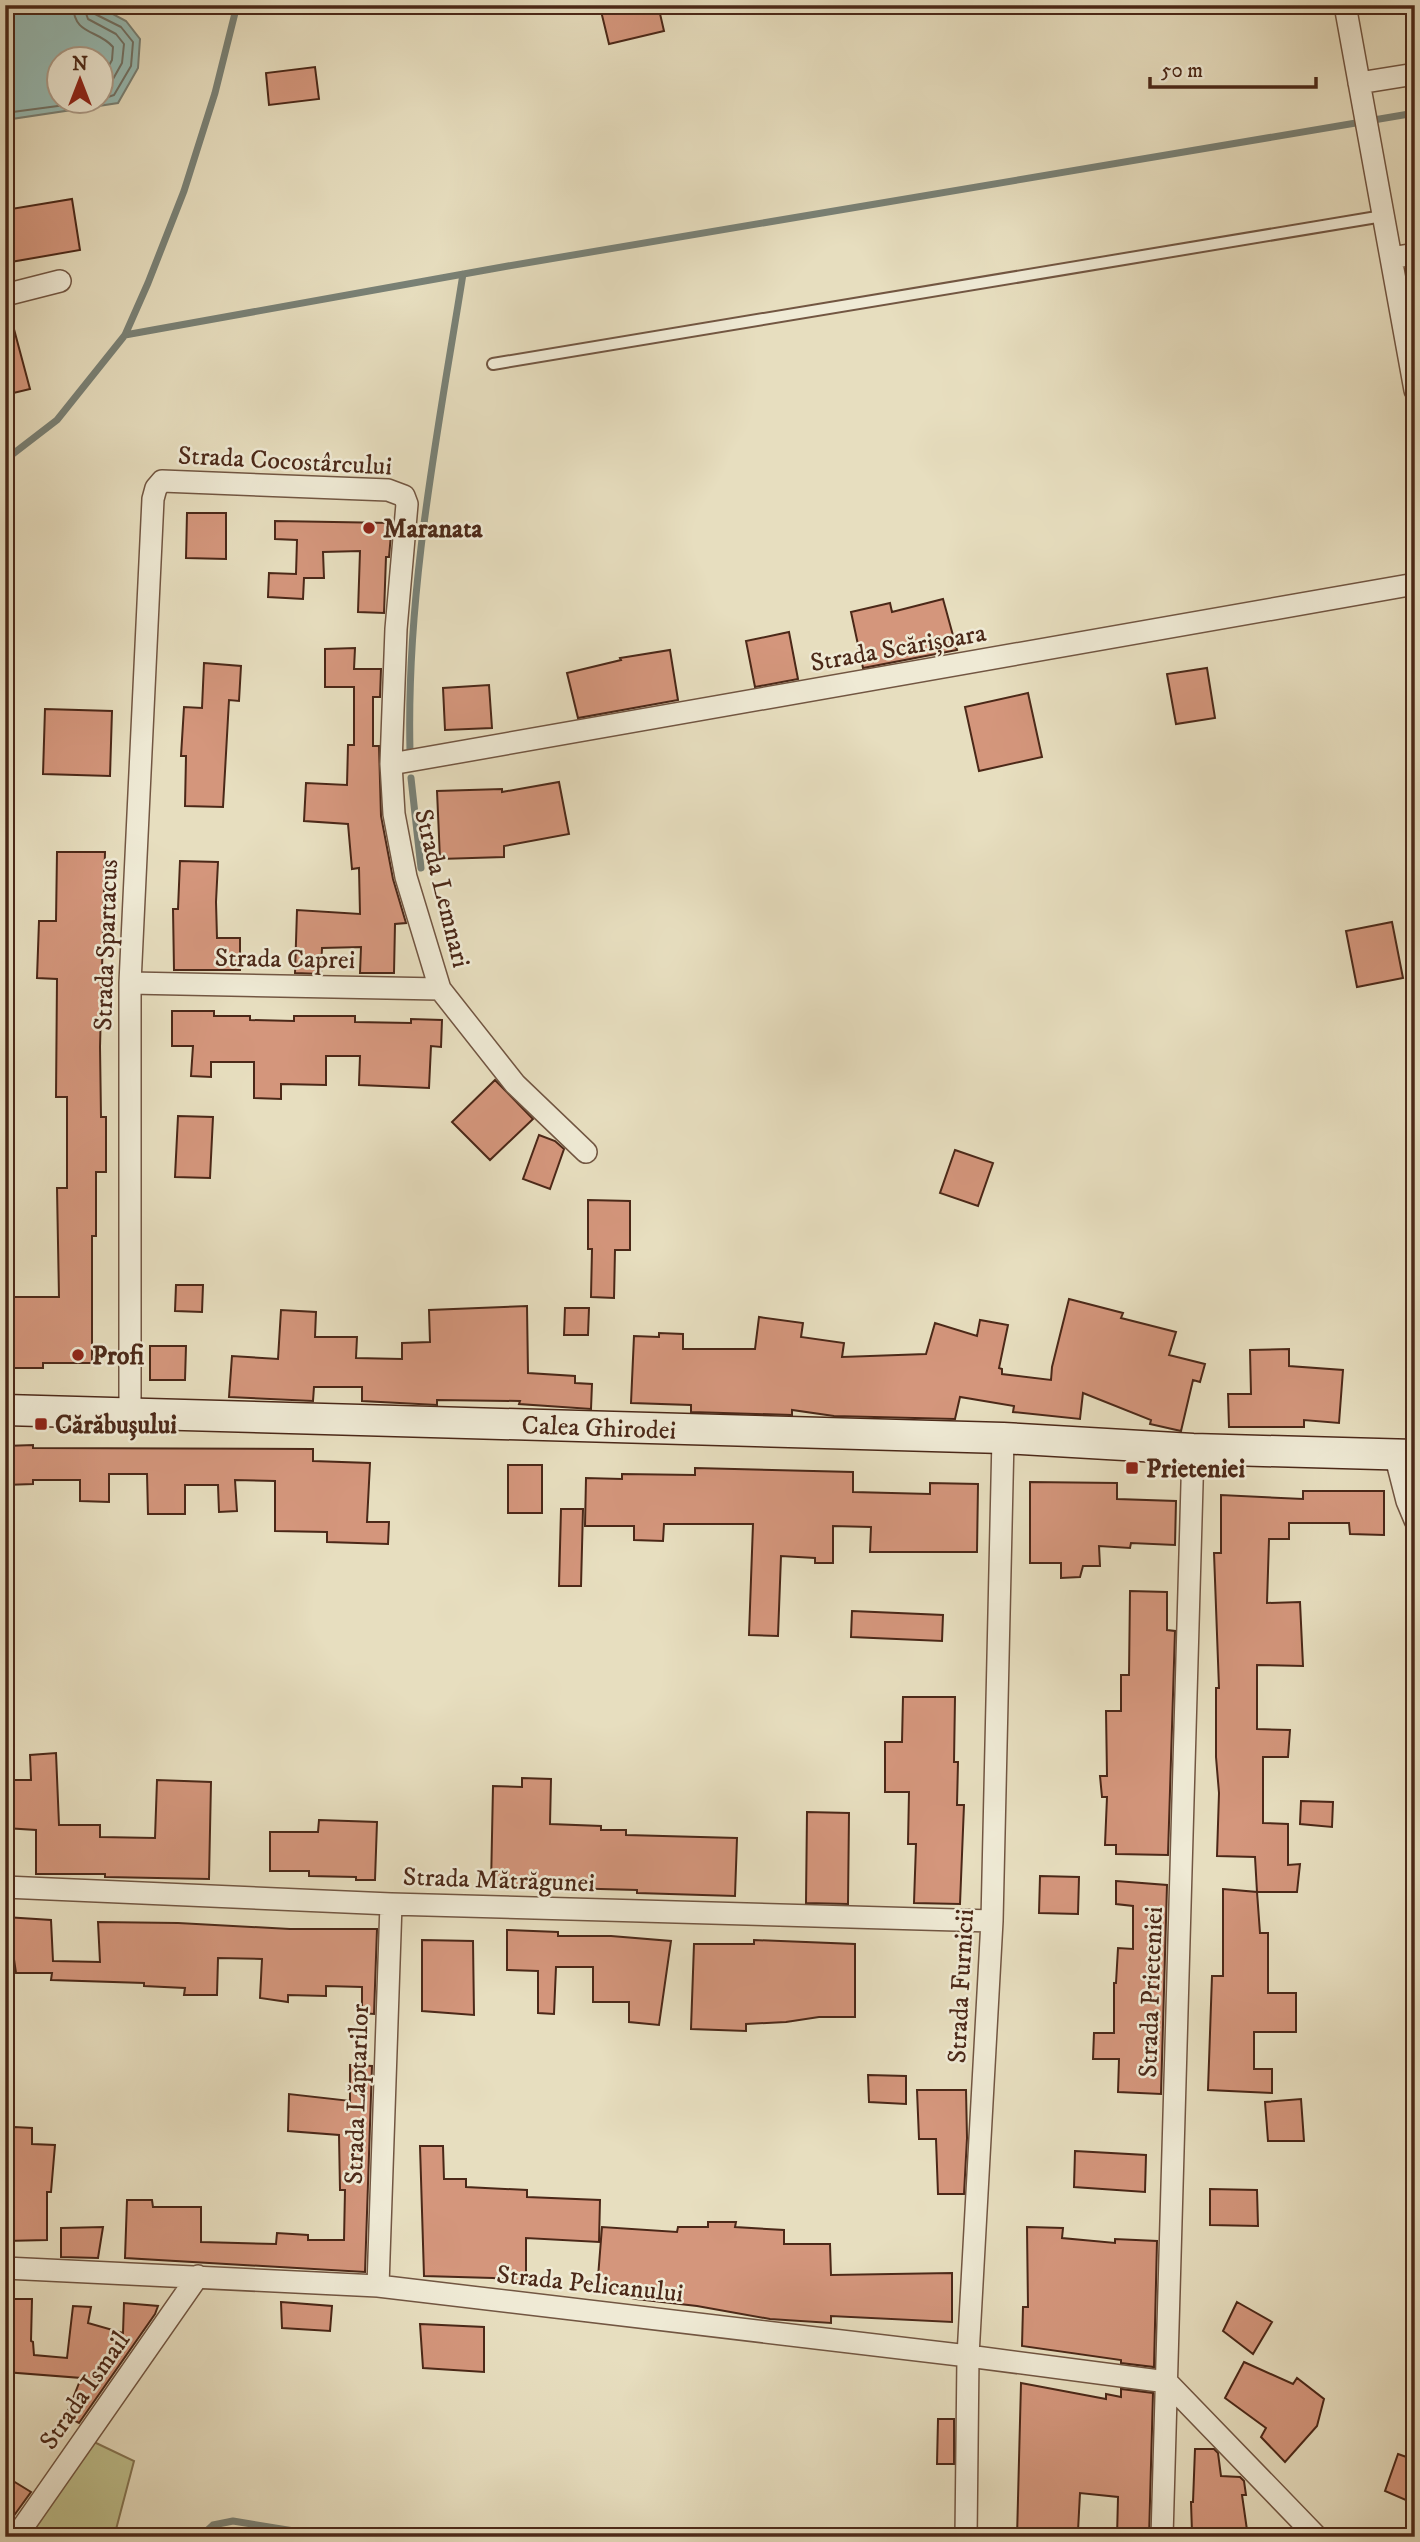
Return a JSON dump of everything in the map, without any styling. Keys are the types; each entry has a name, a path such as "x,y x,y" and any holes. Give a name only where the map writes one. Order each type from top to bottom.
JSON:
{"street":[{"path":"1345,5 1415,390"},
{"path":"1359,83 1415,74"},
{"path":"1391,258 1415,254"},
{"path":"5,295 60,281"},
{"name":"Strada Cocostârcului","path":"162,481 387,491 404,496"},
{"name":"Strada Spartacus","path":"130,1413 130,983 153,499 156,488 162,481"},
{"name":"Strada Lemnari","path":"404,496 407,505 396,629 391,764 394,814 406,877 440,989 515,1084 586,1152"},
{"name":"Strada Scărișoara","path":"391,764 1415,584"},
{"name":"Strada Caprei","path":"130,983 440,989"},
{"name":"Calea Ghirodei","path":"5,1410 1003,1438 1193,1450 1405,1454"},
{"name":"Strada Furnicii","path":"966,2537 968,2356 992,1921 1003,1438"},
{"name":"Strada Prieteniei","path":"1162,2537 1193,1450"},
{"path":"1405,1454 1407,1501 1415,1520"},
{"name":"Strada Mătrăgunei","path":"5,1887 391,1904 992,1921"},
{"name":"Strada Lăptarilor","path":"378,2286 391,1904"},
{"name":"Strada Pelicanului","path":"5,2269 378,2286 1167,2382"},
{"name":"Strada Ismail","path":"16,2537 198,2276"},
{"path":"1167,2382 1317,2537"}],"lane":[{"path":"493,364 1383,216"}],"path":[{"path":"185,2537 188,2533 226,2537"}],"green space":[{"path":"94,2442 134,2461 114,2537 28,2537"}],"water":[{"path":"5,5 96,5 126,21 140,39 138,68 118,103 116,46 46,46 46,114 5,120"}],"building":[{"path":"624,5 658,5 664,31 609,44 601,11"},
{"path":"315,67 319,99 269,105 266,73"},
{"path":"72,199 80,250 5,263 5,210"},
{"path":"11,318 30,389 5,395 5,319"},
{"path":"187,513 226,513 226,559 186,558"},
{"path":"275,521 392,523 389,557 386,557 384,613 358,612 360,551 323,552 324,578 304,578 303,599 268,597 269,573 296,574 297,540 275,539"},
{"path":"943,599 957,650 863,668 851,612 890,603 892,612"},
{"path":"789,632 798,679 755,687 746,641"},
{"path":"355,648 354,669 381,669 380,697 373,697 373,746 379,746 381,816 393,879 406,923 395,924 394,973 360,973 361,947 322,948 321,974 295,973 297,910 360,914 359,868 352,869 348,824 304,821 306,783 347,785 348,745 354,745 354,687 325,687 325,649"},
{"path":"670,650 678,700 578,718 567,673 621,660 620,658"},
{"path":"204,663 241,666 239,701 229,700 223,807 185,806 186,756 181,756 184,707 202,708"},
{"path":"1207,668 1215,718 1176,724 1167,674"},
{"path":"489,685 492,728 445,730 443,688"},
{"path":"1028,693 1042,757 979,771 965,707"},
{"path":"45,709 112,711 110,776 43,774"},
{"path":"559,782 569,834 504,846 504,857 440,859 437,791 502,789 502,792"},
{"path":"57,852 105,852 100,1047 101,1117 106,1117 106,1172 96,1172 96,1236 92,1236 92,1363 43,1363 43,1368 5,1368 5,1297 59,1297 57,1188 67,1188 67,1097 56,1097 57,979 37,978 39,921 56,921"},
{"path":"180,861 218,862 217,938 240,938 240,970 174,970 173,909 178,909"},
{"path":"1392,922 1403,978 1357,987 1346,931"},
{"path":"172,1011 214,1011 214,1016 250,1016 250,1020 294,1021 294,1016 355,1016 355,1022 411,1023 411,1019 442,1020 441,1047 431,1046 429,1088 359,1085 360,1056 326,1056 326,1085 281,1084 281,1099 254,1098 254,1062 211,1062 211,1077 191,1076 193,1046 172,1046"},
{"path":"495,1080 533,1119 490,1160 452,1122"},
{"path":"178,1116 213,1117 210,1178 175,1177"},
{"path":"539,1135 555,1141 564,1149 550,1189 523,1179"},
{"path":"955,1150 993,1163 978,1206 940,1193"},
{"path":"588,1200 630,1201 630,1250 615,1250 614,1298 591,1297 592,1249 588,1249"},
{"path":"176,1285 203,1285 202,1312 175,1311"},
{"path":"1069,1299 1123,1313 1121,1318 1176,1332 1169,1355 1205,1364 1200,1382 1193,1380 1181,1431 1150,1424 1151,1420 1083,1393 1080,1419 1013,1412 1014,1406 960,1397 955,1419 834,1416 792,1410 792,1415 691,1412 691,1405 631,1403 634,1336 683,1334 683,1349 755,1349 759,1317 803,1323 801,1337 844,1343 842,1357 926,1354 935,1323 977,1336 980,1320 1008,1325 999,1368 1002,1369 1002,1374 1051,1380"},
{"path":"527,1306 528,1373 575,1376 575,1383 592,1384 591,1409 519,1404 520,1401 437,1400 437,1405 362,1401 362,1387 314,1387 313,1401 229,1397 232,1356 278,1359 281,1310 316,1312 315,1337 357,1337 356,1358 402,1359 402,1343 430,1342 429,1310"},
{"path":"565,1308 589,1308 588,1335 564,1335"},
{"path":"150,1346 186,1346 185,1380 150,1380"},
{"path":"1289,1349 1289,1366 1343,1370 1339,1423 1304,1420 1304,1427 1229,1427 1228,1394 1251,1394 1250,1350"},
{"path":"33,1445 33,1448 313,1449 313,1461 370,1463 367,1522 389,1522 388,1544 327,1542 327,1532 275,1531 275,1481 235,1480 237,1511 219,1512 218,1485 185,1485 185,1514 148,1514 147,1474 109,1474 109,1502 80,1501 80,1480 33,1480 33,1484 5,1485 5,1446"},
{"path":"508,1465 542,1465 542,1513 508,1513"},
{"path":"695,1468 853,1472 853,1492 930,1494 930,1483 978,1484 977,1552 870,1552 871,1527 833,1526 833,1563 815,1563 815,1558 781,1556 778,1636 749,1635 753,1524 664,1524 663,1541 634,1540 634,1526 585,1526 586,1478 622,1479 622,1474 695,1475"},
{"path":"1030,1482 1117,1483 1117,1499 1176,1501 1175,1545 1131,1543 1130,1548 1099,1546 1100,1566 1083,1566 1080,1577 1061,1578 1061,1563 1030,1563"},
{"path":"1303,1491 1384,1491 1384,1535 1350,1534 1349,1523 1289,1523 1289,1539 1269,1539 1267,1603 1300,1602 1303,1666 1257,1665 1257,1729 1290,1730 1288,1757 1263,1757 1263,1823 1288,1824 1288,1865 1300,1864 1297,1892 1257,1892 1255,1857 1217,1856 1219,1793 1216,1688 1219,1688 1214,1553 1221,1553 1221,1495 1303,1499"},
{"path":"561,1509 583,1509 581,1586 559,1586"},
{"path":"1130,1591 1167,1592 1167,1630 1175,1631 1168,1855 1116,1854 1116,1845 1105,1845 1107,1797 1102,1797 1100,1776 1107,1776 1106,1711 1121,1711 1121,1675 1129,1675"},
{"path":"852,1611 943,1615 942,1641 851,1637"},
{"path":"903,1697 955,1697 954,1762 958,1762 957,1805 964,1805 960,1904 914,1903 916,1844 908,1844 909,1792 885,1792 885,1742 902,1742"},
{"path":"56,1753 59,1825 100,1825 100,1837 155,1838 157,1780 211,1782 209,1879 36,1874 36,1830 5,1828 5,1780 31,1780 30,1755"},
{"path":"522,1778 551,1779 550,1824 601,1826 601,1830 626,1830 626,1835 737,1838 735,1896 491,1886 493,1786 522,1787"},
{"path":"1301,1801 1333,1802 1332,1827 1300,1824"},
{"path":"807,1812 849,1813 848,1904 806,1903"},
{"path":"319,1820 377,1822 375,1880 309,1876 309,1871 270,1871 270,1832 318,1832"},
{"path":"1040,1876 1079,1877 1078,1914 1039,1913"},
{"path":"1116,1881 1167,1885 1161,2094 1118,2092 1119,2059 1093,2059 1094,2033 1114,2033 1114,1983 1118,1948 1133,1949 1133,1906 1116,1904"},
{"path":"1223,1889 1257,1892 1260,1933 1268,1933 1268,1993 1296,1993 1296,2032 1254,2032 1254,2069 1272,2069 1272,2093 1208,2090 1212,1976 1223,1976"},
{"path":"5,1917 51,1920 53,1961 100,1962 98,1922 290,1929 377,1929 374,2014 362,2013 362,1987 326,1986 326,1996 288,1995 288,2002 260,1998 262,1959 218,1958 217,1995 184,1995 185,1988 144,1986 144,1983 51,1980 52,1973 16,1973 11,1939 5,1939"},
{"path":"507,1930 558,1932 558,1936 611,1936 671,1941 659,2025 629,2022 629,2002 593,2002 593,1967 556,1967 554,2014 538,2013 538,1971 507,1970"},
{"path":"422,1940 473,1941 474,2015 422,2011"},
{"path":"754,1940 855,1944 855,2017 819,2017 746,2024 746,2031 691,2029 694,1944 754,1944"},
{"path":"350,2065 372,2066 365,2272 125,2258 127,2200 152,2200 153,2207 201,2207 201,2242 276,2244 277,2233 308,2235 308,2240 344,2240 345,2190 340,2190 339,2135 288,2131 289,2094 350,2101"},
{"path":"868,2075 906,2076 906,2104 869,2102"},
{"path":"917,2090 966,2090 964,2194 938,2194 936,2139 919,2139"},
{"path":"1301,2099 1304,2141 1268,2141 1265,2102"},
{"path":"14,2127 32,2128 32,2144 55,2145 51,2192 47,2192 47,2240 5,2241 5,2156 12,2156"},
{"path":"420,2146 443,2146 444,2179 466,2179 466,2187 527,2190 527,2197 600,2200 599,2242 526,2238 526,2282 424,2276"},
{"path":"1075,2151 1146,2155 1145,2192 1074,2187"},
{"path":"1210,2189 1257,2190 1258,2226 1210,2225"},
{"path":"708,2222 736,2222 735,2227 784,2230 784,2244 830,2244 831,2275 952,2273 952,2322 831,2316 831,2323 770,2319 636,2299 597,2290 602,2227 677,2232 678,2227 708,2227"},
{"path":"103,2227 98,2258 61,2257 61,2228"},
{"path":"1027,2227 1063,2228 1062,2238 1115,2243 1115,2239 1157,2241 1154,2367 1022,2346 1023,2307 1028,2307"},
{"path":"5,2299 32,2299 31,2341 34,2355 67,2358 73,2306 91,2307 88,2323 123,2333 124,2303 158,2306 79,2423 66,2416 81,2378 5,2372"},
{"path":"281,2302 332,2306 330,2331 282,2328"},
{"path":"1237,2302 1272,2322 1253,2354 1223,2331"},
{"path":"420,2324 484,2327 484,2372 423,2368"},
{"path":"1244,2362 1293,2384 1297,2378 1324,2399 1317,2426 1285,2462 1261,2437 1266,2428 1225,2398"},
{"path":"1021,2383 1106,2399 1106,2394 1121,2397 1121,2389 1153,2393 1149,2537 1117,2537 1118,2497 1080,2493 1078,2531 1049,2528 1049,2537 1017,2537"},
{"path":"938,2419 954,2419 954,2464 937,2464"},
{"path":"1195,2449 1214,2449 1218,2453 1221,2476 1240,2477 1244,2481 1246,2495 1242,2495 1248,2537 1192,2533 1191,2502"},
{"path":"1398,2454 1415,2460 1415,2504 1385,2491"},
{"path":"5,2476 31,2492 5,2528"}],"waterway":[{"path":"5,460 57,420 125,335 184,191 215,93 237,5"},
{"path":"125,335 508,266 1415,113"},
{"path":"410,751 410,691 418,571 434,451 463,274"},
{"path":"411,778 421,868"},
{"path":"200,2537 213,2525 233,2521 331,2537"}],"place":[{"name":"Maranata","path":"369,528"},
{"name":"Profi","path":"78,1355"},
{"name":"Cărăbușului","path":"41,1424"},
{"name":"Prieteniei","path":"1132,1468"}]}
